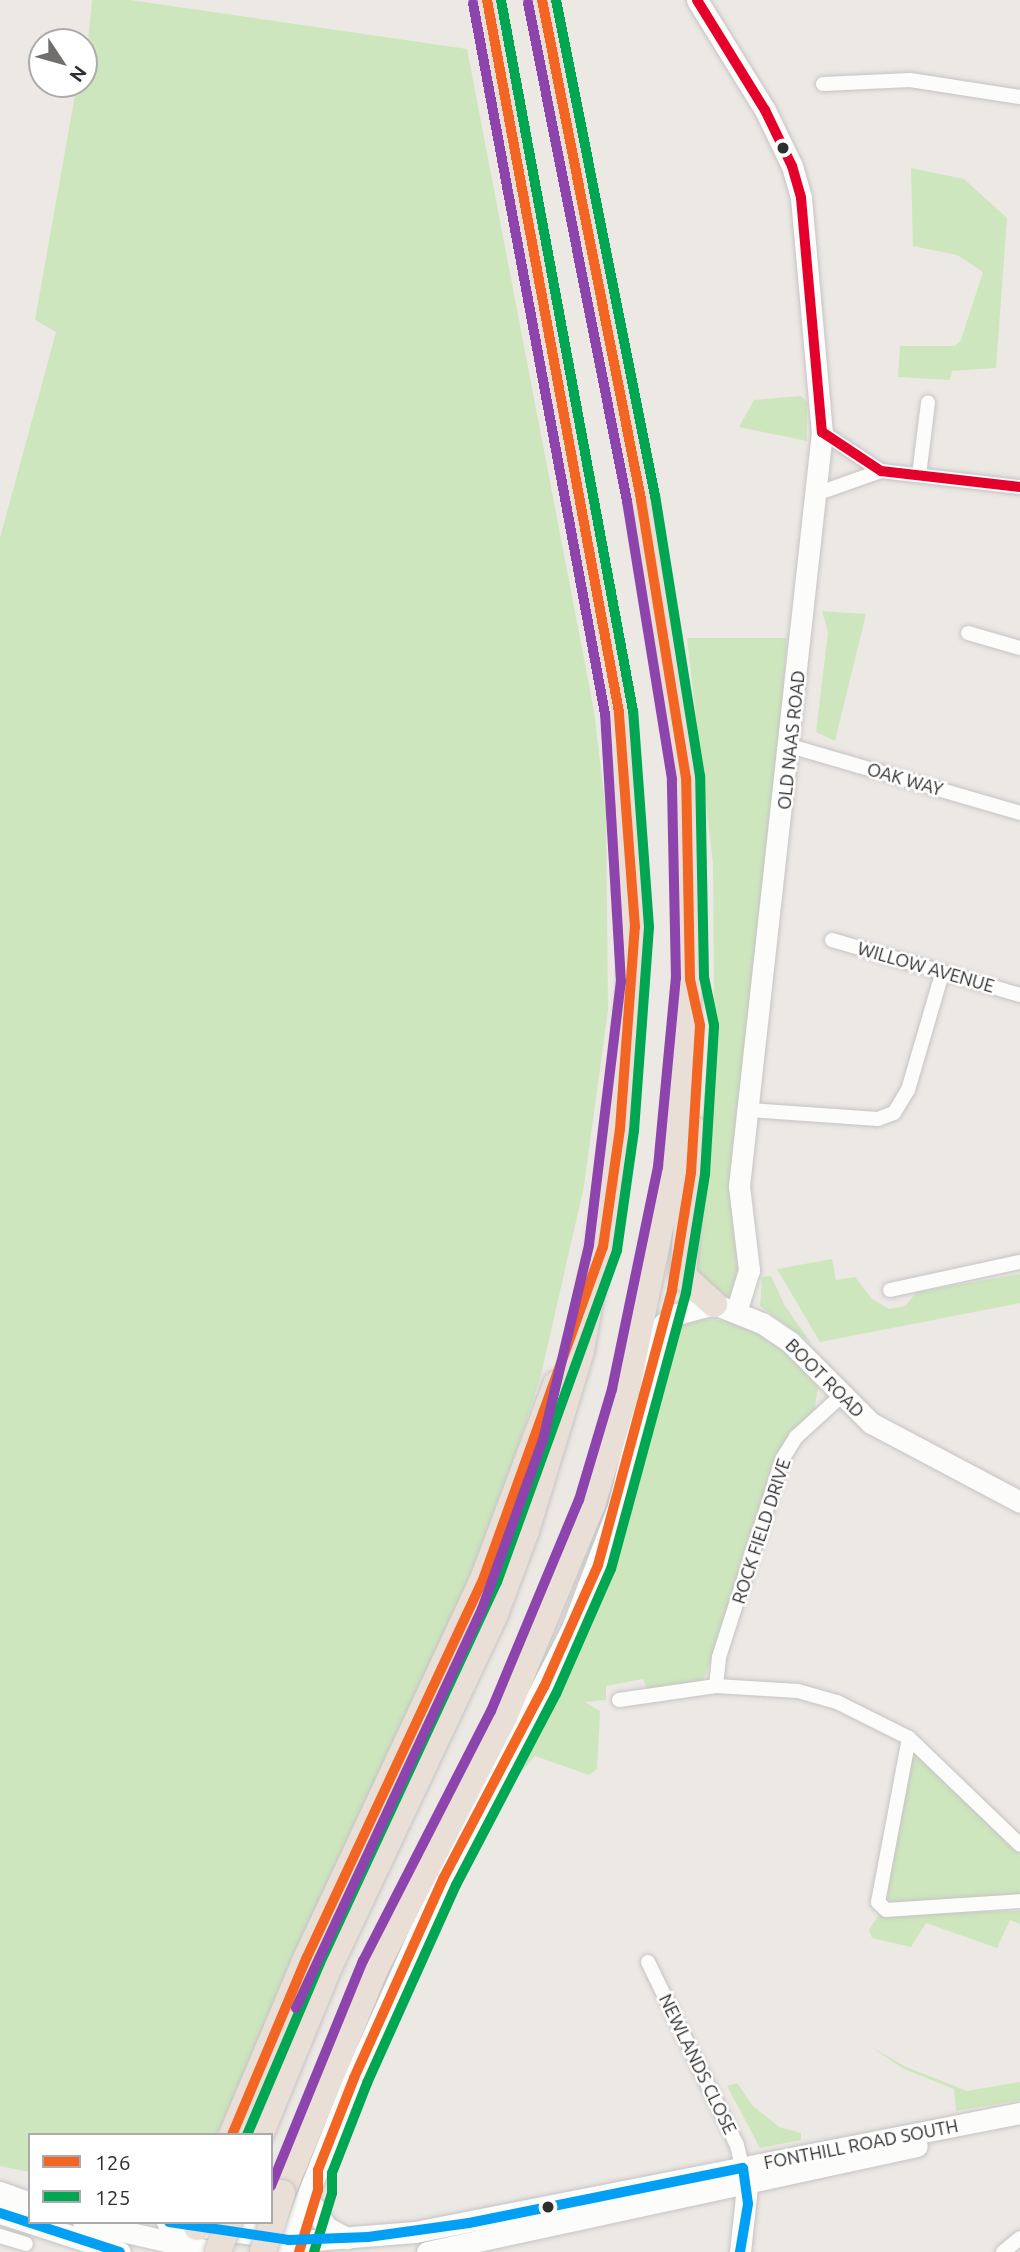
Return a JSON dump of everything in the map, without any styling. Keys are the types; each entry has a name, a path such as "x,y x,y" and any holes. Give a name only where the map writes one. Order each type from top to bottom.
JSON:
{"highway":[{"path":"261,2133 329,1967 495,1614 556,1444 603,1247 635,982 621,737 488,0"},
{"path":"542,0 677,712 686,778 690,979 700,1062 683,1276 725,1308"},
{"path":"500,1762 571,1604 610,1494 652,1321 690,979"},
{"path":"273,2220 376,1967 504,1717 552,1606 626,1392 659,1245"},
{"path":"233,2133 307,1957 484,1577 603,1247"},
{"path":"216,2252 228,2224"},
{"path":"262,2252 271,2224"}],"main road":[{"name":"OLD NAAS ROAD","path":"698,0 765,110 792,166 801,198 822,432 819,493 738,1206 749,1270 725,1308"},
{"path":"294,2246 317,2170 394,1988 500,1762 544,1686 598,1565 628,1471 663,1324 677,1314 725,1308"},
{"name":"BOOT ROAD","path":"725,1308 790,1342 841,1396 891,1435 1020,1502"},
{"name":"FONTHILL ROAD SOUTH","path":"427,2252 1020,2113"},
{"name":"FONTHILL ROAD SOUTH","path":"194,2237 294,2246 469,2223 745,2177 1020,2119"},
{"path":"294,2246 313,2206 317,2170"},
{"path":"740,2252 745,2177"},
{"path":"0,2191 28,2197"},
{"path":"0,2191 28,2202"},
{"path":"313,2206 326,2227 347,2238"},
{"path":"0,2213 28,2222"},
{"path":"34,2224 117,2251"},
{"path":"98,2224 194,2237"},
{"path":"171,2224 216,2252"}],"street":[{"path":"823,84 910,80 1020,97"},
{"path":"919,475 928,402"},
{"path":"822,432 881,471"},
{"path":"819,493 881,471 1020,487"},
{"path":"968,633 1020,648"},
{"name":"OAK WAY","path":"790,746 1020,813"},
{"name":"WILLOW AVENUE","path":"832,940 1020,995"},
{"path":"750,1110 878,1119 894,1113 908,1090 942,974"},
{"path":"890,1290 1020,1262"},
{"name":"ROCK FIELD DRIVE","path":"716,1686 719,1657 783,1458 796,1437 841,1396"},
{"path":"619,1700 716,1686 798,1691 872,1715 909,1738 1020,1845"},
{"path":"909,1738 877,1902 886,1910 1020,1901"},
{"name":"NEWLANDS CLOSE","path":"648,1962 732,2134 745,2177"},
{"path":"0,2236 26,2244"},
{"path":"1003,2252 1020,2238"}],"green space":[{"path":"92,0 130,0 467,49 594,711 606,812 608,1010 584,1186 541,1375 517,1450 463,1594 233,2104 217,2133 28,2133 28,2172 0,2166 0,538 56,332 35,320 75,98 98,98 98,28 89,28"},
{"path":"911,168 964,179 1007,218 996,368 952,371 950,380 898,377 900,346 955,346 961,340 983,272 957,255 913,246"},
{"path":"801,396 807,402 807,441 739,427 754,400"},
{"path":"822,611 866,614 835,741 816,732 828,632"},
{"path":"687,638 787,638 738,1304 700,1279 689,1260 714,988 713,864"},
{"path":"832,1259 836,1280 855,1277 872,1299 889,1309 905,1306 917,1292 1020,1274 1020,1303 820,1342 777,1269"},
{"path":"771,1276 785,1306 811,1343 760,1306 762,1277"},
{"path":"685,1318 734,1321 780,1345 818,1387 814,1413 783,1444 705,1677 694,1686 649,1693 643,1679 606,1686 606,1700 585,1702 600,1711 597,1769 589,1775 535,1756 494,1803 544,1694 665,1334"},
{"path":"912,1745 1020,1852 1020,1896 897,1905 887,1897"},
{"path":"1020,1911 1020,1924 1010,1920 997,1948 926,1923 911,1947 872,1938 869,1930 880,1913"},
{"path":"868,2045 906,2067 967,2091 1020,2082 1020,2100 956,2111 954,2089 904,2069"},
{"path":"737,2083 753,2106 779,2127 801,2133 801,2140 760,2148 727,2086"}],"transit line":[{"name":"126","path":"233,2133 307,1957 484,1577 603,1247 620,1129 635,927 619,712 487,0"},
{"name":"125","path":"248,2133 320,1963 497,1582 617,1250 634,1131 649,927 633,711 501,0"},
{"name":"126","path":"299,2252 318,2190 318,2170 354,2078 443,1879 544,1687 598,1565 672,1290 691,1173 700,1025 690,979 686,778 641,499 542,0"},
{"name":"125","path":"314,2252 332,2193 332,2173 367,2083 456,1885 556,1694 611,1569 686,1293 705,1174 714,1025 704,977 700,776 655,496 556,0"},
{"path":"697,0 765,110 792,166 801,198 822,432 881,471 1020,487"},
{"path":"296,2008 482,1609 543,1440 589,1245 621,982 605,714 473,3"},
{"path":"273,2181 363,1961 491,1711 579,1500 612,1389 658,1167 676,978 672,779 627,501 528,3"},
{"path":"182,2224 289,2240 368,2237 469,2223 743,2168 748,2204 740,2252"},
{"path":"0,2213 28,2222"},
{"path":"34,2224 120,2252"}]}
